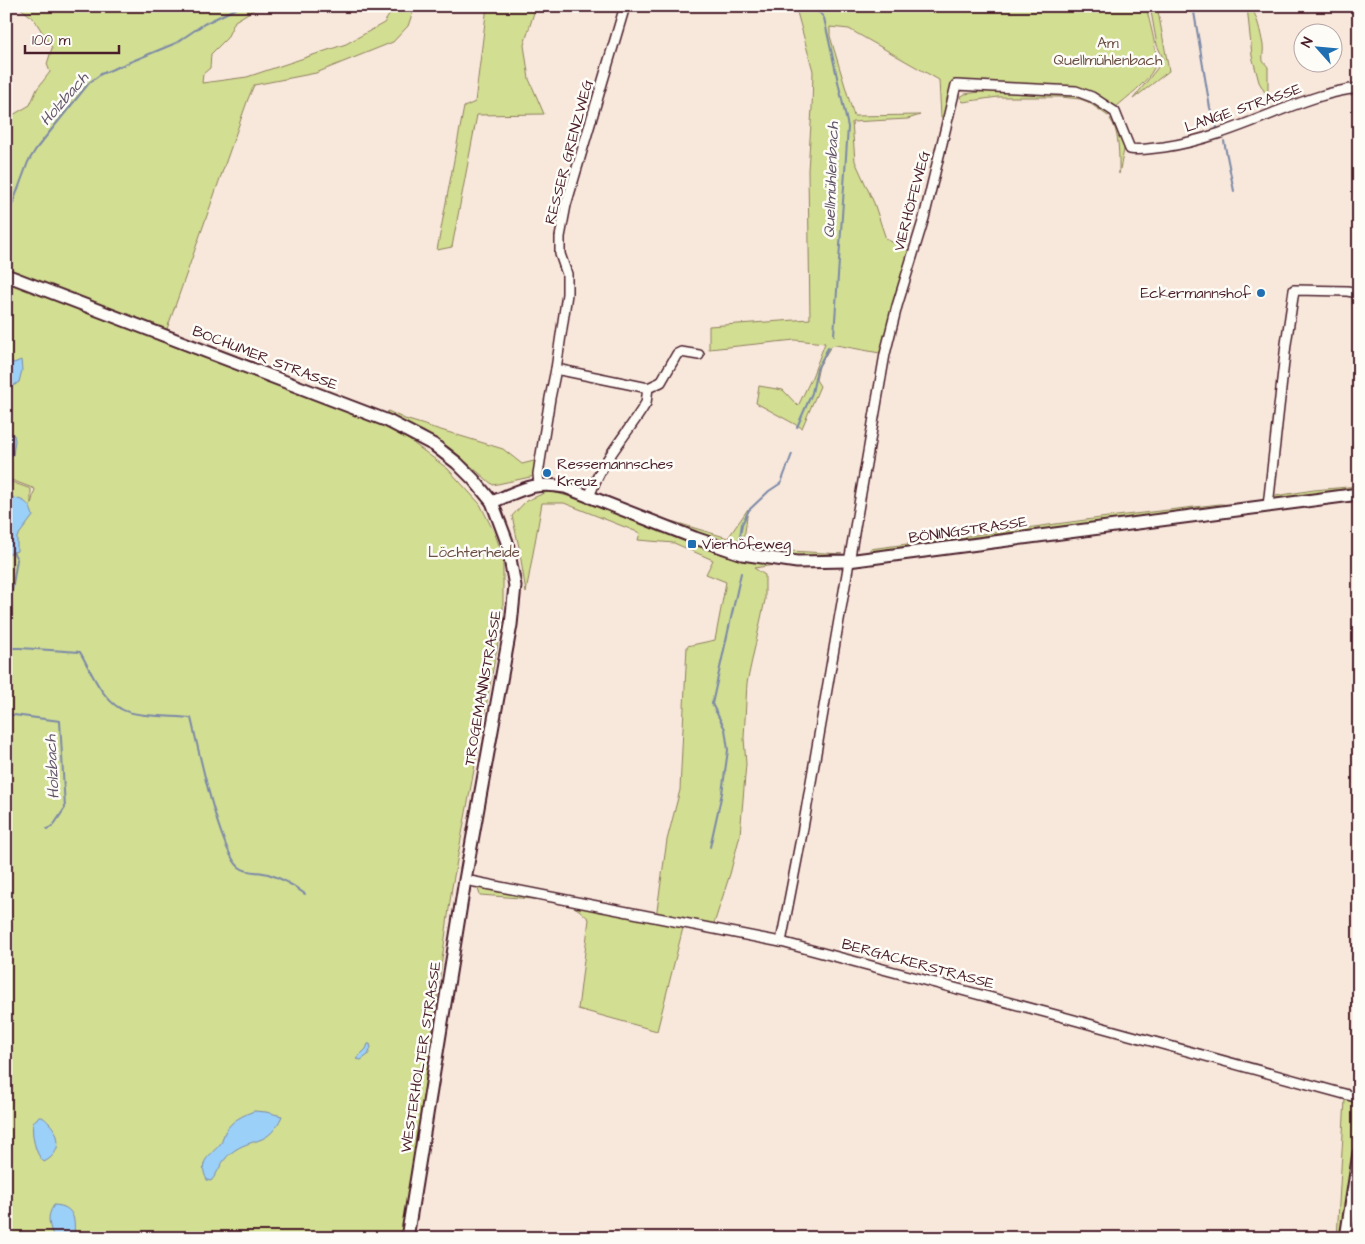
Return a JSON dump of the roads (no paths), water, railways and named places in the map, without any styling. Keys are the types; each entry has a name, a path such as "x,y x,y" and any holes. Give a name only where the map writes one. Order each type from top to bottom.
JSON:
{"main road":[{"name":"BOCHUMER STRASSE","path":"6,275 395,424 434,445 457,463 492,502"},
{"name":"BÖNINGSTRASSE","path":"492,502 539,484 565,487 589,498 742,554 797,562 848,561 1359,494"},
{"name":"TROGEMANNSTRASSE","path":"465,880 515,586 507,542 492,502"},
{"name":"WESTERHOLTER STRASSE","path":"407,1238 465,880"},
{"path":"1346,1238 1359,1153"}],"street":[{"name":"RESSER GRENZWEG","path":"539,484 538,474 567,294 567,274 560,254 560,237 566,205 625,6"},
{"name":"LANGE STRASSE","path":"956,85 1076,91 1092,97 1115,112 1130,149 1137,150 1179,144 1218,134 1313,98 1339,90 1359,88"},
{"name":"VIERHÖFEWEG","path":"781,942 803,828 885,354 897,306 924,218 956,85"},
{"path":"1268,506 1294,290 1359,293"},
{"path":"556,369 648,388 661,382 677,354 681,352 699,355"},
{"path":"589,498 602,468 646,403 648,388"},
{"name":"BERGACKERSTRASSE","path":"465,880 781,942 1065,1017 1359,1098"}],"water":[{"path":"21,360 22,370 19,382 6,391 6,361 14,363"},
{"path":"6,433 14,435 15,440 13,455 7,458"},
{"path":"6,496 27,503 33,516 17,537 17,551 6,555"},
{"path":"368,1044 370,1044 371,1048 368,1055 361,1060 356,1059 366,1049"},
{"path":"254,1111 282,1116 271,1133 231,1153 224,1160 211,1181 207,1180 203,1168 206,1159 221,1143 225,1132 234,1121"},
{"path":"39,1117 43,1118 53,1128 58,1144 54,1154 44,1162 38,1154 33,1138 33,1122"},
{"path":"54,1205 67,1208 73,1215 74,1238 54,1238 49,1221"}],"waterway":[{"name":"Holzbach","path":"6,226 28,162 36,149 89,83 101,74 176,43 204,24 241,6"},
{"name":"Quellmühlenbach","path":"807,6 820,13 824,18 848,127 834,335"},
{"path":"1193,6 1210,108 1217,128"},
{"path":"1224,141 1234,191"},
{"name":"Quellmühlenbach","path":"797,427 812,393 817,369 828,348"},
{"name":"Quellmühlenbach","path":"739,543 742,524 749,510 769,491 781,483 792,454"},
{"name":"Holzbach","path":"6,629 17,559 13,552"},
{"name":"Quellmühlenbach","path":"710,847 722,793 728,750 725,729 712,704 741,573"},
{"path":"6,648 80,652 102,691 121,709 135,714 191,718 210,797 231,857 242,869 249,872 268,874 292,885 305,894"},
{"name":"Holzbach","path":"6,714 60,721 65,808 53,826 47,829"}],"place":[{"name":"Eckermannshof","path":"1261,293"},
{"name":"Ressemannsches Kreuz","path":"547,473"},
{"name":"Vierhöfeweg","path":"692,544"}],"park label":[{"name":"Am Quellmühlenbach","path":"1108,52"},
{"name":"Löchterheide","path":"474,552"}]}
